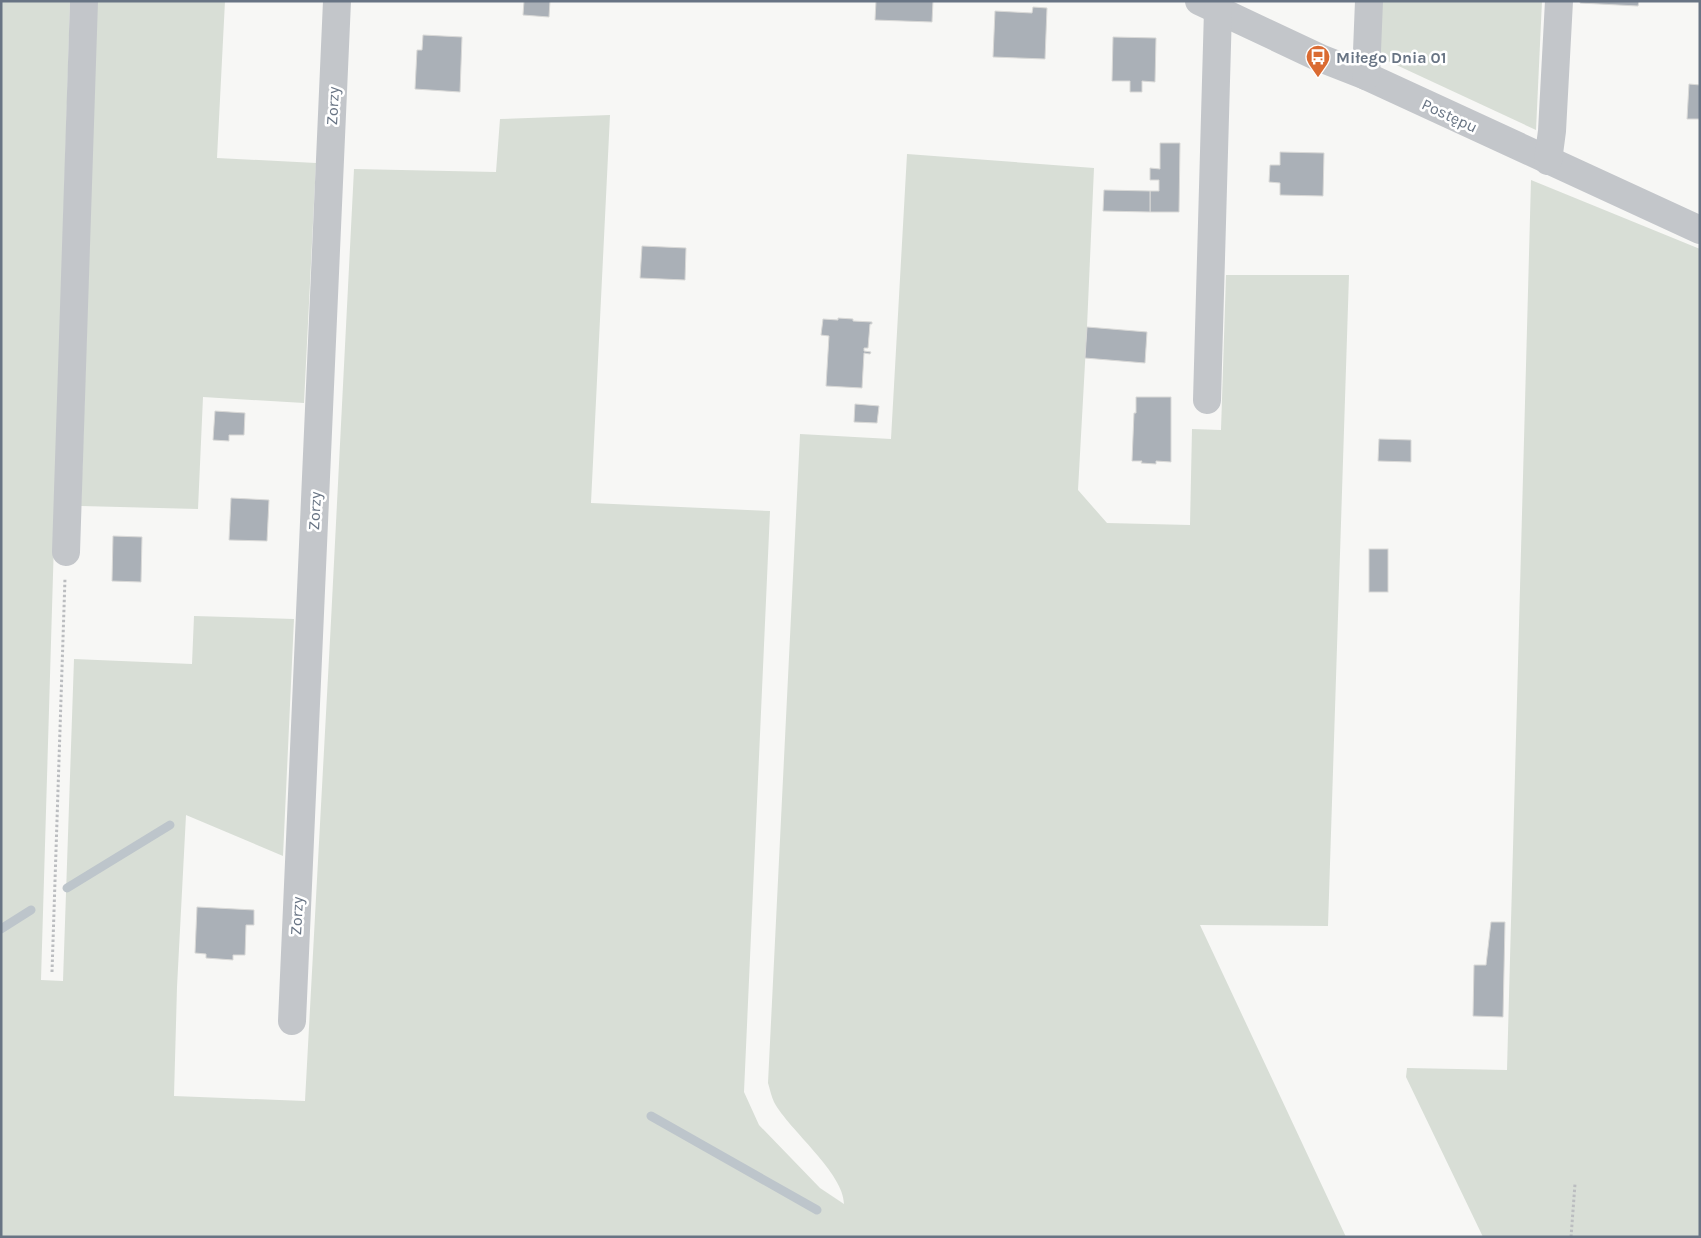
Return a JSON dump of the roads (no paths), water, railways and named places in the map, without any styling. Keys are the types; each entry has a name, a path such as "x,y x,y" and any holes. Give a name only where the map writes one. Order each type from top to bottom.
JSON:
{"street":[{"path":"66,552 84,1"},
{"name":"Zorzy","path":"292,1021 337,1"},
{"path":"1366,76 1369,1"},
{"path":"1548,160 1552,131 1559,1"},
{"path":"1207,400 1209,6"},
{"name":"Postępu","path":"1209,6 1700,230"}],"waterway":[{"path":"67,888 170,825"},
{"path":"1,929 31,910"},
{"path":"651,1116 817,1210"}],"place":[{"name":"Miłego Dnia 01","path":"1318,78"}]}
